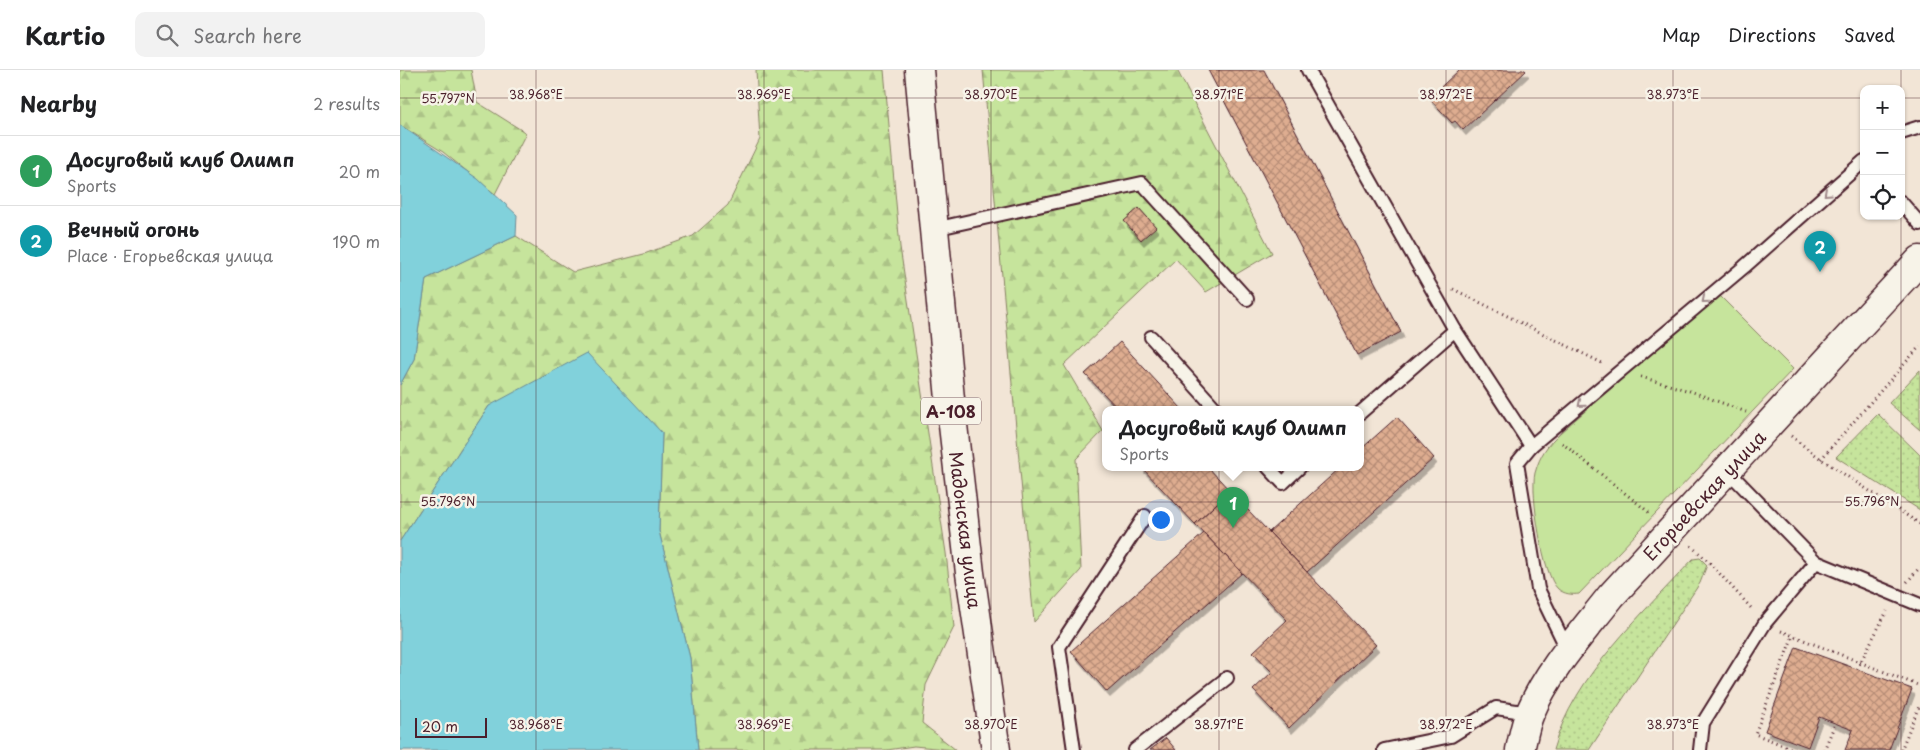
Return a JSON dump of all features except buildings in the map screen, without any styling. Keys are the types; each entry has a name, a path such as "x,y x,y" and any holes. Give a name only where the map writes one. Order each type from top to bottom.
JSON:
{"main road":[{"name":"Мадонская улица","path":"919,70 970,573 996,750"},
{"name":"Егорьевская улица","path":"1520,750 1530,713 1568,651 1611,596 1920,260"}],"lane":[{"path":"1308,70 1455,330 1530,446"},
{"path":"1905,132 1920,127"},
{"path":"1568,651 1538,589 1517,463 1530,446 1744,267 1860,164"},
{"path":"934,229 1142,183 1247,299"},
{"path":"1905,207 1920,224"},
{"path":"1364,410 1455,330"},
{"path":"1151,337 1213,406"},
{"path":"1726,469 1816,562 1920,605"},
{"path":"1272,471 1283,482 1295,471"},
{"path":"1074,750 1059,647 1145,516"},
{"path":"1700,750 1703,723 1765,623 1816,562"},
{"path":"1135,750 1227,678"},
{"path":"1384,750 1451,736 1496,708 1530,713"}],"path":[{"path":"1920,346 1821,459 1920,524"},
{"path":"1795,750 1754,734 1792,638 1860,661 1920,686"},
{"path":"1857,669 1860,661"},
{"path":"1901,750 1920,704"},
{"path":"1824,750 1835,724"}],"green space":[{"path":"400,70 471,70 477,102 526,133 495,194 443,152 400,125"},
{"path":"756,70 884,70 900,247 946,553 954,627 926,685 922,723 956,750 914,746 887,750 698,750 690,658 659,531 662,433 489,406 400,541 400,385 414,359 426,279 516,236 573,272 644,254 693,236 728,205 760,139"},
{"path":"983,70 1177,70 1272,253 1206,292 1176,259 1064,365 1102,432 1076,459 1081,570 1034,622"},
{"path":"1719,295 1793,369 1579,594 1563,592 1552,581 1539,534 1534,483 1539,461 1548,446 1561,432"},
{"path":"1920,370 1920,430 1889,403"},
{"path":"1878,414 1920,455 1920,510 1836,457"},
{"path":"1700,558 1707,565 1700,583 1589,750 1553,750 1563,723 1593,671 1632,624 1693,559"}],"water":[{"path":"400,125 478,179 517,215 516,236 426,279 414,359 400,385"},
{"path":"587,353 662,433 659,531 690,658 698,750 400,750 400,541 489,406"}],"place":[{"name":"Вечный огонь","path":"1820,272"},
{"name":"Досуговый клуб Олимп","path":"1233,528"}]}
